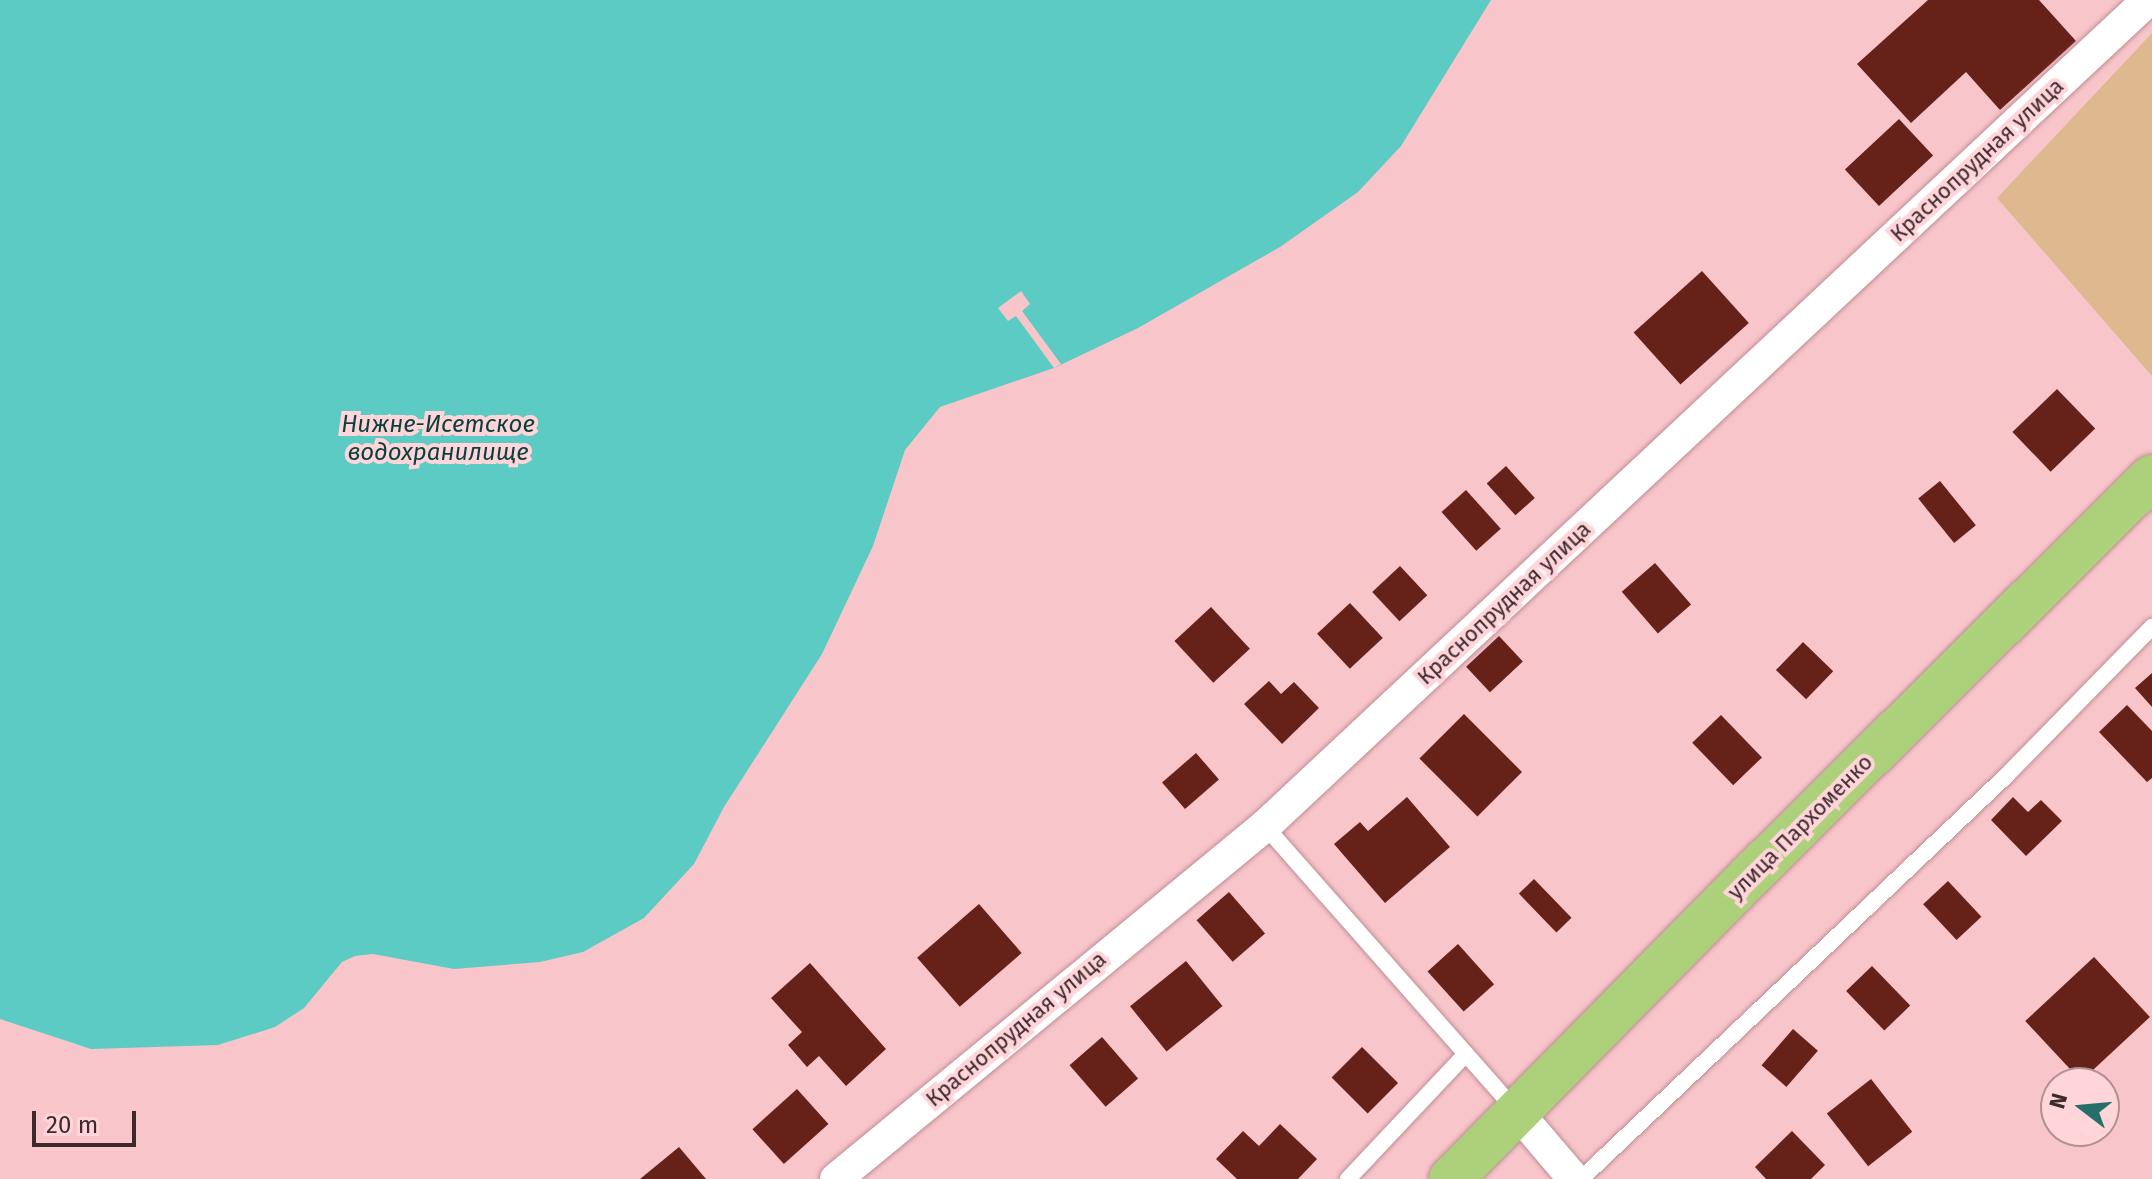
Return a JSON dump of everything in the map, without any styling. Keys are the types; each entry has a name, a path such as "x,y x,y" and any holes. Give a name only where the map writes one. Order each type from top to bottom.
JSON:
{"main road":[{"name":"улица Пархоменко","path":"1451,1179 2152,477"}],"street":[{"name":"Краснопрудная улица","path":"836,1179 1265,826 2148,0"},
{"path":"1517,1112 1574,1179"}],"lane":[{"path":"1581,1179 2006,776 2152,627"},
{"path":"1265,826 1517,1112"},
{"path":"1348,1179 1466,1054"}],"shaded area":[{"path":"2152,33 2152,376 1997,198"}],"water":[{"name":"Нижне-Исетское водохранилище","path":"0,0 1491,0 1401,146 1358,192 1280,247 1138,328 1054,368 940,407 905,450 873,546 822,654 724,807 694,864 644,918 583,952 540,962 454,969 373,954 355,956 342,962 304,1008 275,1027 218,1045 91,1049 0,1019"}],"pier":[{"path":"1021,291 1030,304 1022,311 1061,364 1054,368 1016,316 1008,321 998,308"}],"building":[{"path":"1928,0 2039,0 2076,41 2000,110 1966,72 1911,123 1857,64"},
{"path":"1899,119 1933,156 1879,206 1845,169"},
{"path":"1702,271 1749,323 1680,385 1634,333"},
{"path":"2057,389 2095,429 2051,472 2012,432"},
{"path":"1506,466 1535,498 1515,515 1487,483"},
{"path":"1940,481 1976,525 1954,543 1918,499"},
{"path":"1466,490 1501,529 1476,551 1441,512"},
{"path":"1655,563 1691,605 1658,633 1622,592"},
{"path":"1400,566 1427,595 1399,621 1372,592"},
{"path":"1350,603 1383,638 1350,669 1317,634"},
{"path":"1211,607 1250,649 1213,683 1174,641"},
{"path":"1499,636 1523,662 1490,692 1466,667"},
{"path":"1803,642 1833,671 1806,699 1776,670"},
{"path":"2152,673 2152,707 2135,688"},
{"path":"1269,681 1281,694 1294,682 1319,708 1282,744 1244,704"},
{"path":"2127,705 2152,731 2152,778 2147,782 2099,732"},
{"path":"1464,714 1522,772 1477,817 1419,759"},
{"path":"1721,715 1762,757 1733,785 1692,743"},
{"path":"1196,753 1219,779 1185,809 1162,783"},
{"path":"1407,797 1450,847 1385,903 1334,844 1360,822 1368,831"},
{"path":"2013,797 2028,812 2041,800 2062,821 2026,856 1991,820"},
{"path":"1534,879 1572,918 1556,932 1519,894"},
{"path":"1948,881 1981,917 1957,940 1923,904"},
{"path":"1229,892 1265,934 1233,962 1197,920"},
{"path":"979,904 1022,953 960,1007 917,958"},
{"path":"1458,944 1494,984 1464,1012 1428,971"},
{"path":"2094,957 2150,1017 2096,1067 2068,1067 2025,1021"},
{"path":"1186,961 1223,1006 1167,1051 1130,1006"},
{"path":"810,963 886,1049 846,1086 819,1056 807,1067 788,1045 802,1032 771,998"},
{"path":"1872,966 1910,1006 1884,1031 1846,991"},
{"path":"1793,1029 1818,1051 1786,1087 1762,1065"},
{"path":"1102,1037 1138,1079 1106,1107 1070,1065"},
{"path":"1362,1047 1398,1083 1368,1113 1332,1077"},
{"path":"1871,1079 1912,1132 1868,1166 1827,1113"},
{"path":"797,1089 828,1124 784,1164 752,1129"},
{"path":"1280,1124 1317,1159 1298,1179 1237,1179 1216,1159 1243,1131 1259,1146"},
{"path":"1792,1131 1825,1165 1811,1179 1766,1179 1755,1167"},
{"path":"679,1147 706,1179 640,1179"}]}
